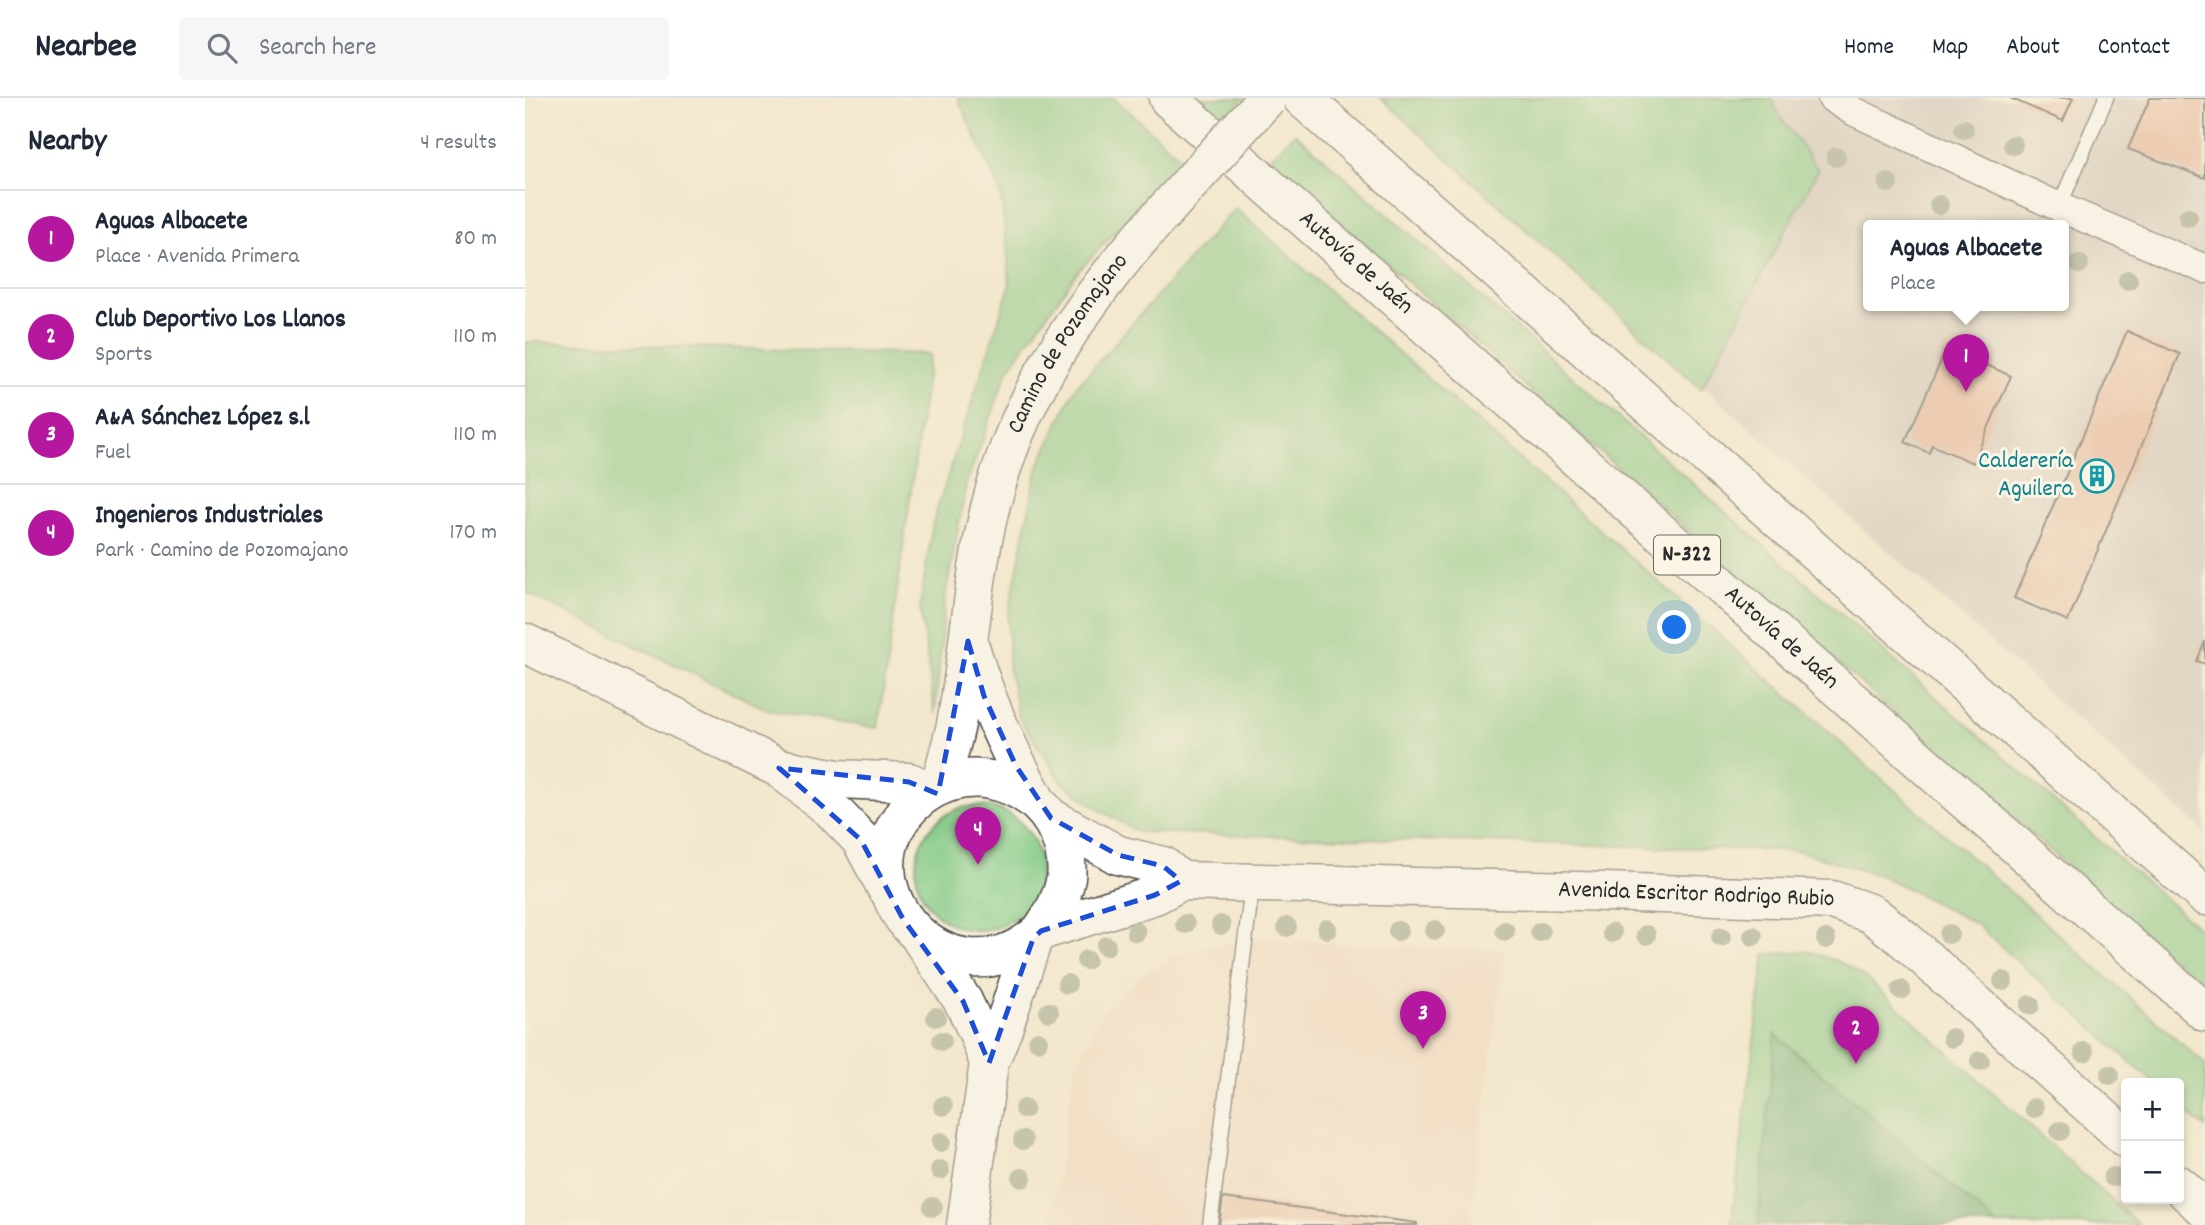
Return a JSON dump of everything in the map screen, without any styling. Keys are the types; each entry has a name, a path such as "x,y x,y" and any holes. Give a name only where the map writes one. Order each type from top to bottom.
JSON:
{"main road":[{"name":"Autovía de Jaén","path":"1168,98 2205,1012"},
{"name":"Camino de Pozomajano","path":"935,788 956,722 984,536 1008,448 1036,387 1066,334 1101,284 1267,98"},
{"path":"1302,98 2205,897"},
{"name":"Camino de Pozomajano","path":"968,641 984,696 1016,765 1044,810"},
{"path":"525,643 779,768 831,809 861,840 903,919 921,939 963,1001 989,1063"},
{"path":"779,768 837,779 909,782 935,788"},
{"path":"891,895 887,871 889,847 897,825 911,806 935,788 957,780 986,778 1013,786 1044,810 1118,855 1163,866 1181,881"},
{"path":"966,1225 989,1063 1037,935 1059,905 1066,876 1064,846 1044,810"},
{"name":"Avenida Escritor Rodrigo Rubio","path":"1037,935 1155,895 1181,881 1832,900 1872,914 1905,939 2121,1134"},
{"path":"921,939 947,954 977,959 1007,953 1037,935"},
{"path":"2184,1190 2205,1209"}],"street":[{"path":"1832,98 1853,111 2059,207 2205,269"}],"lane":[{"path":"2059,207 2106,98"},
{"path":"1210,1225 1252,882"}],"highlighted area":[{"path":"968,641 984,696 1016,766 1051,818 1118,855 1163,866 1181,881 1155,895 1041,931 1033,939 989,1063 963,1001 903,919 861,840 779,768 909,782 938,794"}],"shaded area":[{"path":"1379,98 2205,98 2205,833"},
{"path":"1269,938 1355,945 1505,949 1470,1225 1050,1225 1075,1067 1101,1015 1145,973 1176,954 1213,945"}],"green space":[{"path":"958,98 1114,98 1182,159 1076,274 1008,370 966,485 945,599 935,714 920,607 933,522 1010,285 1000,191"},
{"path":"1193,98 1244,98 1221,123"},
{"path":"1381,98 1772,98 1776,110 1818,170 1701,389"},
{"path":"1295,133 2205,934 2205,988 1269,159"},
{"path":"1235,208 2205,1064 2205,1128 2184,1109 2184,1078 2148,1078 1976,924 1885,877 1799,851 1138,832 1098,809 1061,781 1019,718 1008,666 1008,617 1037,469 1075,388"},
{"path":"525,342 930,354 878,728 768,710 525,592"},
{"path":"978,806 1002,810 1022,824 1036,844 1040,868 1036,892 1022,912 1002,926 978,930 954,926 934,912 920,892 916,868 920,844 934,824 954,810"},
{"path":"1809,951 1842,963 1866,978 2139,1225 1731,1225 1765,954"},
{"path":"1775,1034 1997,1225 1758,1225"}],"building":[{"path":"2010,98 2073,98 2063,121"},
{"path":"2150,98 2205,98 2205,178 2128,149"},
{"name":"Calderería Aguilera","path":"2127,331 2180,354 2068,621 2014,598"},
{"path":"1947,347 2011,376 1973,463 1932,445 1929,453 1905,442"},
{"path":"2205,641 2205,664 2197,661"},
{"path":"1223,1198 1417,1223 1417,1225 1219,1225"}],"place":[{"name":"Aguas Albacete","path":"1966,392"},
{"name":"Calderería Aguilera","path":"2097,476"},
{"name":"Ingenieros Industriales","path":"978,865"},
{"name":"A&A Sánchez López s.l","path":"1423,1049"},
{"name":"Club Deportivo Los Llanos","path":"1856,1064"}]}
